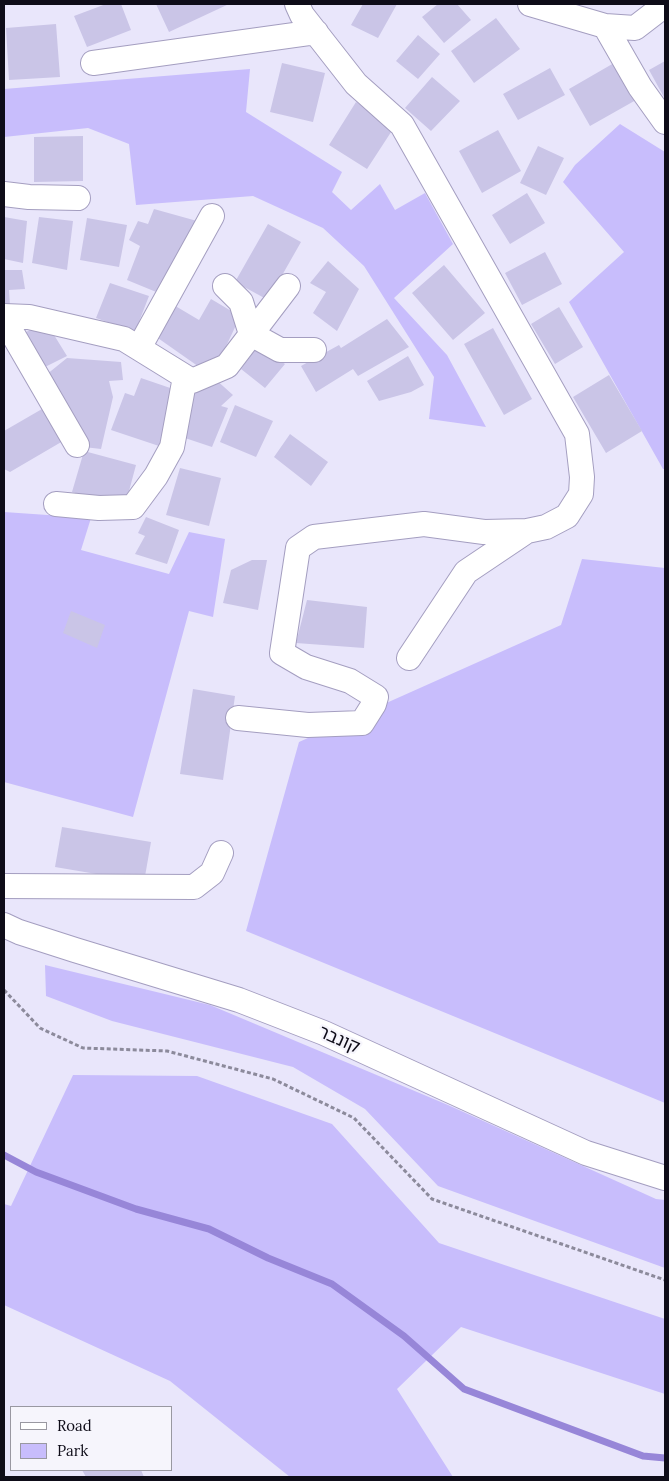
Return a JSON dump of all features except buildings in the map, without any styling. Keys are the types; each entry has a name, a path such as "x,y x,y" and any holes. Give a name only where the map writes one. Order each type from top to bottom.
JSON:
{"street":[{"path":"238,718 308,725 362,723 374,704 376,697 350,681 306,667 282,654 298,548 314,537 424,524 484,532 527,531 546,527 567,516 580,494 582,477 577,434 402,125 356,84 302,15 297,4"},
{"path":"530,4 605,26 635,28 665,5"},
{"path":"605,26 640,87 665,122"},
{"path":"93,63 316,32"},
{"path":"4,194 29,197 78,198"},
{"path":"139,348 212,216"},
{"path":"225,286 241,302 251,334 280,350 314,350"},
{"path":"77,445 4,318 29,317 124,339 192,381 227,366 288,286"},
{"path":"56,504 99,508 133,507 156,476 172,447 185,377"},
{"path":"409,658 466,572 527,531"},
{"path":"4,886 194,887 212,873 221,853"},
{"name":"קונבר","path":"4,925 75,950 239,1000 324,1033 586,1153 665,1178"}],"path":[{"path":"4,990 40,1028 83,1048 167,1051 273,1079 354,1118 432,1199 665,1280"}],"green space":[{"path":"250,69 246,112 342,172 332,192 351,210 380,184 395,210 425,193 453,244 394,298 447,355 486,427 429,419 434,377 364,266 323,228 253,196 136,205 129,144 88,128 4,137 4,89"},
{"path":"620,124 665,152 665,469 663,469 569,302 624,252 563,182 575,165"},
{"path":"4,512 91,518 81,550 169,574 189,532 225,539 213,617 189,611 133,817 4,782"},
{"path":"582,559 665,568 665,1103 246,931 299,742 561,625"},
{"path":"45,965 210,1005 448,1105 656,1199 665,1200 665,1268 438,1186 365,1109 293,1067 112,1021 46,996"},
{"path":"73,1075 197,1076 332,1124 439,1243 665,1319 665,1394 461,1327 397,1389 453,1477 290,1477 170,1381 4,1305 4,1204 11,1206"}],"waterway":[{"path":"4,1155 36,1172 136,1209 209,1229 268,1258 332,1284 404,1336 464,1389 643,1456 665,1458"}]}
